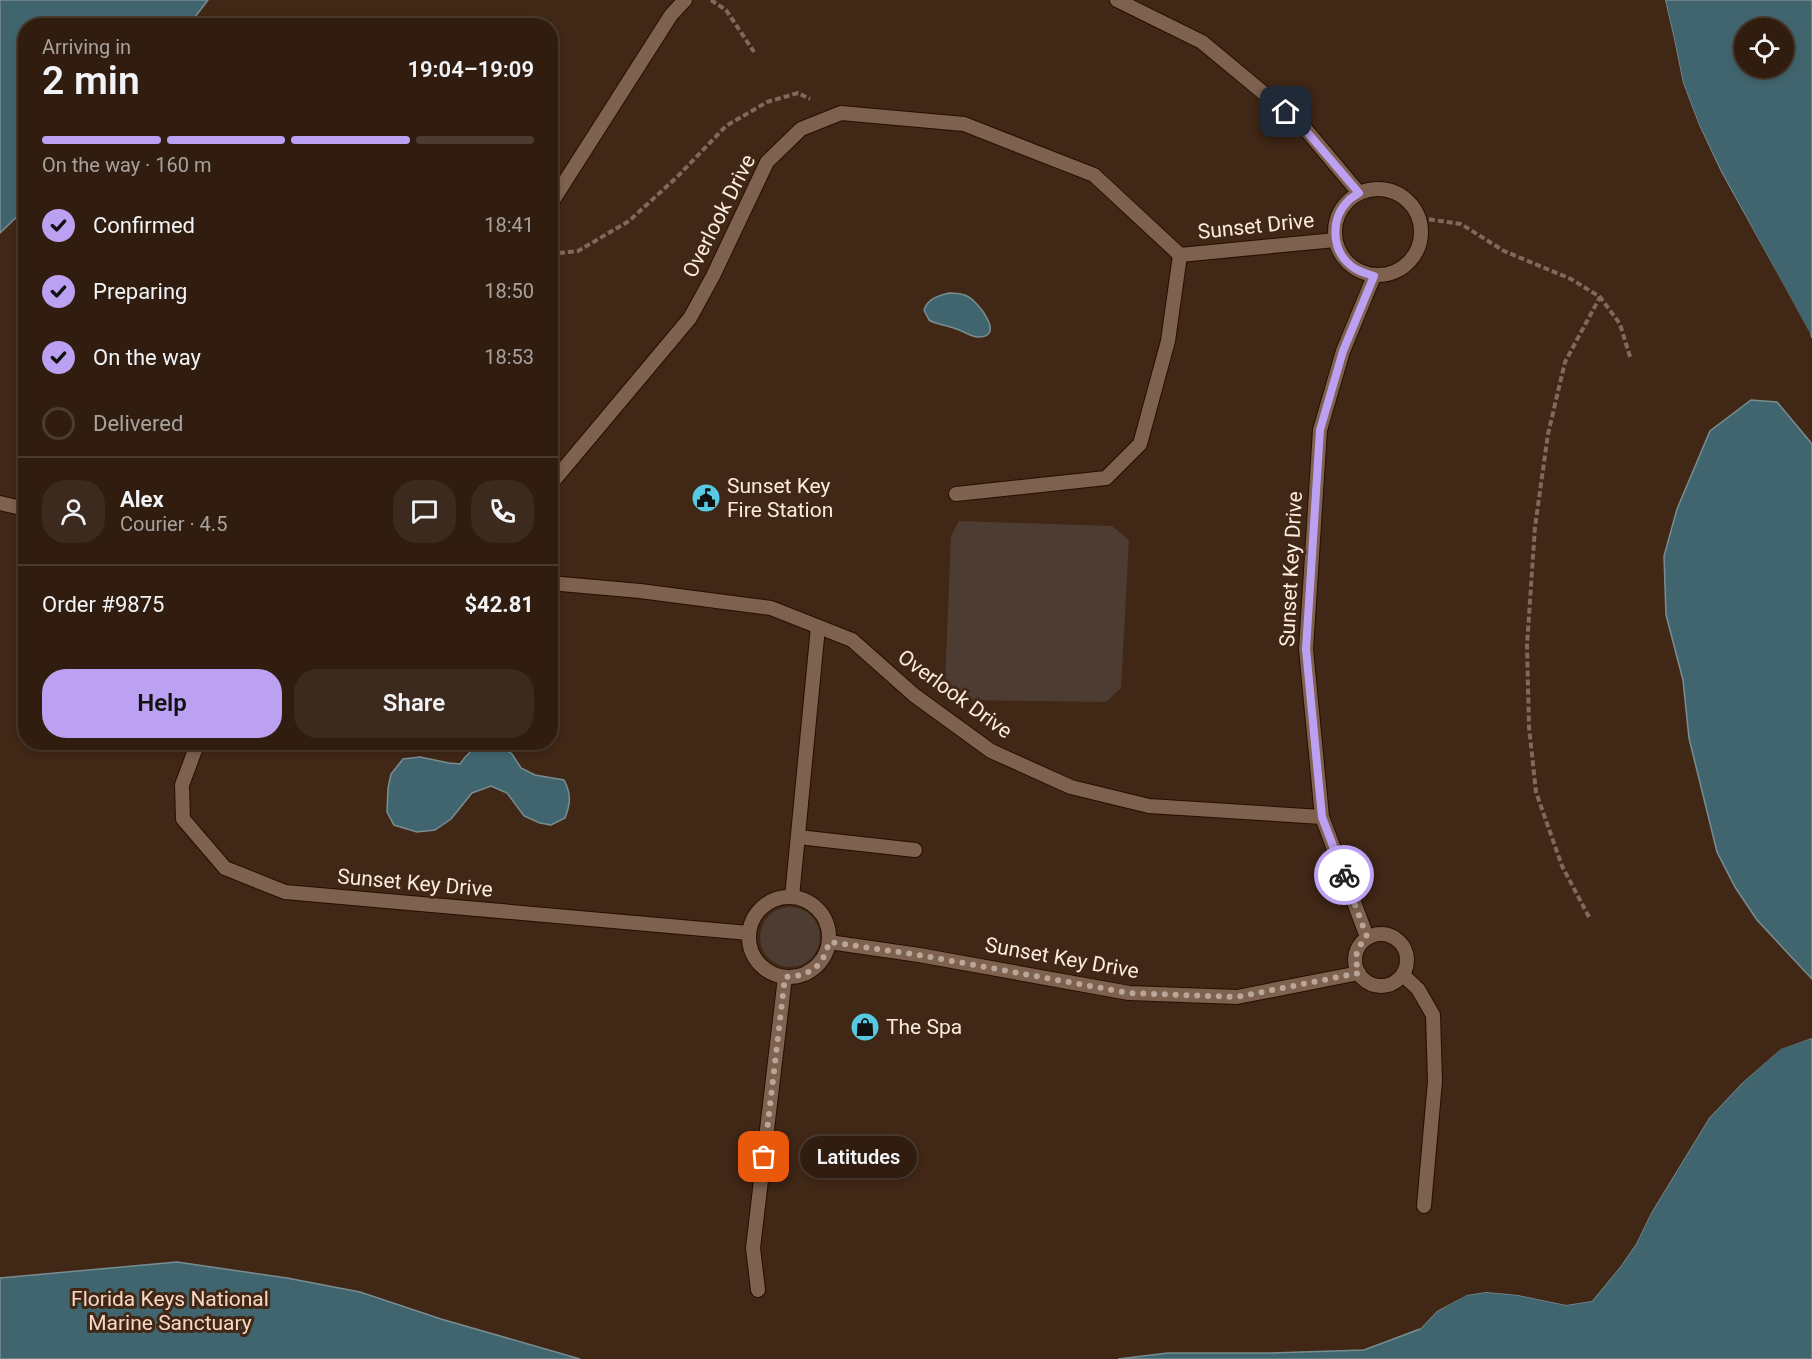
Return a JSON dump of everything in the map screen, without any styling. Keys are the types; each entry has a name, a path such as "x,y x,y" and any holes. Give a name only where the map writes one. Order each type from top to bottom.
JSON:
{"lane":[{"path":"558,192 671,15 685,0"},
{"path":"1117,0 1202,42 1302,126 1359,193"},
{"name":"Overlook Drive","path":"558,475 690,318 713,276 767,162 801,129 841,113 964,124 1094,175 1180,255"},
{"path":"1374,189 1388,190 1402,195 1413,205 1420,218 1422,233 1419,247 1412,260 1402,269 1388,275 1374,276 1361,272 1348,264 1335,240 1335,225 1348,201 1359,193 1374,189"},
{"name":"Sunset Drive","path":"1180,255 1335,240"},
{"path":"956,494 1106,478 1140,444 1168,341 1180,255"},
{"name":"Sunset Key Drive","path":"1367,937 1322,817 1306,649 1320,430 1343,351 1374,276"},
{"path":"0,503 18,507"},
{"name":"Overlook Drive","path":"558,584 640,591 771,608 852,640 914,695 991,751 1071,787 1149,806 1322,817"},
{"path":"792,897 818,627"},
{"name":"Sunset Key Drive","path":"195,750 182,785 183,819 225,868 285,892 749,933"},
{"path":"798,837 915,850"},
{"path":"780,897 792,897 805,900 816,907 824,917 829,942 821,961 814,968 806,974 785,977 773,974 762,967 749,946 749,933 758,910 768,902 780,897"},
{"path":"1387,934 1396,938 1403,945 1407,955 1407,966 1403,975 1395,982 1376,985 1366,981 1359,973 1355,954 1367,937 1387,934"},
{"name":"Sunset Key Drive","path":"829,942 919,955 1129,993 1237,997 1359,973"},
{"path":"1403,975 1419,989 1433,1015 1435,1081 1424,1206"},
{"path":"758,1290 753,1248 785,977"}],"path":[{"path":"711,0 726,10 754,52"},
{"path":"558,253 578,251 629,221 677,177 726,126 767,102 798,93 841,113"},
{"path":"1420,218 1461,224 1504,251 1571,279 1600,297 1620,324 1631,360"},
{"path":"1589,917 1562,866 1536,792 1529,727 1527,645 1535,527 1548,434 1565,362 1600,297"}],"shaded area":[{"path":"959,521 1112,526 1129,540 1121,688 1106,702 958,700 945,684 951,536"},
{"path":"784,907 796,907 807,912 815,920 820,937 818,949 807,962 796,967 784,967 773,962 765,954 760,943 760,931 765,920 773,912"}],"water":[{"path":"0,0 208,0 194,18 18,18 18,216 0,233"},
{"path":"1665,0 1812,0 1812,338 1721,171 1699,125 1683,83"},
{"path":"949,293 965,295 978,305 990,326 990,332 986,336 973,336 929,320 924,310 928,303"},
{"path":"1751,400 1777,402 1812,444 1812,979 1757,920 1735,887 1717,852 1689,738 1683,680 1666,615 1664,556 1677,509 1710,431"},
{"path":"506,750 512,754 521,768 535,775 564,780 569,798 565,818 551,825 540,823 524,816 507,793 491,786 472,793 451,819 435,830 417,832 394,825 387,812 388,788 391,774 403,759 420,757 460,764 471,751"},
{"path":"1812,1038 1812,1359 1118,1359 1168,1353 1364,1350 1420,1329 1437,1311 1466,1295 1486,1292 1518,1295 1566,1305 1592,1301 1636,1244 1651,1213 1709,1118 1742,1083 1781,1048"},
{"name":"Florida Keys National Marine Sanctuary","path":"177,1262 287,1278 360,1292 441,1319 580,1359 0,1359 0,1278"}],"pier":[{"path":"1662,0 1665,0 1683,83 1699,125 1721,172 1810,333 1812,341 1718,173 1697,126 1680,84"},
{"path":"1812,1035 1812,1038 1781,1049 1742,1083 1709,1118 1651,1213 1636,1244 1592,1301 1566,1305 1518,1295 1486,1292 1467,1295 1437,1311 1420,1329 1419,1325 1435,1309 1466,1292 1486,1289 1519,1292 1566,1302 1590,1299 1618,1265 1633,1242 1706,1116 1740,1081 1780,1046"}],"way so far":[{"path":"764,1157 785,977 806,974 814,968 821,961 829,942 919,955 1129,993 1237,997 1359,973 1355,954 1367,937 1344,875"}],"place":[{"name":"Sunset Key Fire Station","path":"706,498"},
{"name":"The Spa","path":"865,1027"},
{"name":"Latitudes","path":"764,1157"}],"route":[{"path":"1286,112 1302,126 1359,193 1348,201 1340,212 1335,225 1335,240 1348,264 1361,272 1374,276 1343,351 1320,430 1306,649 1322,817 1344,875"}]}
